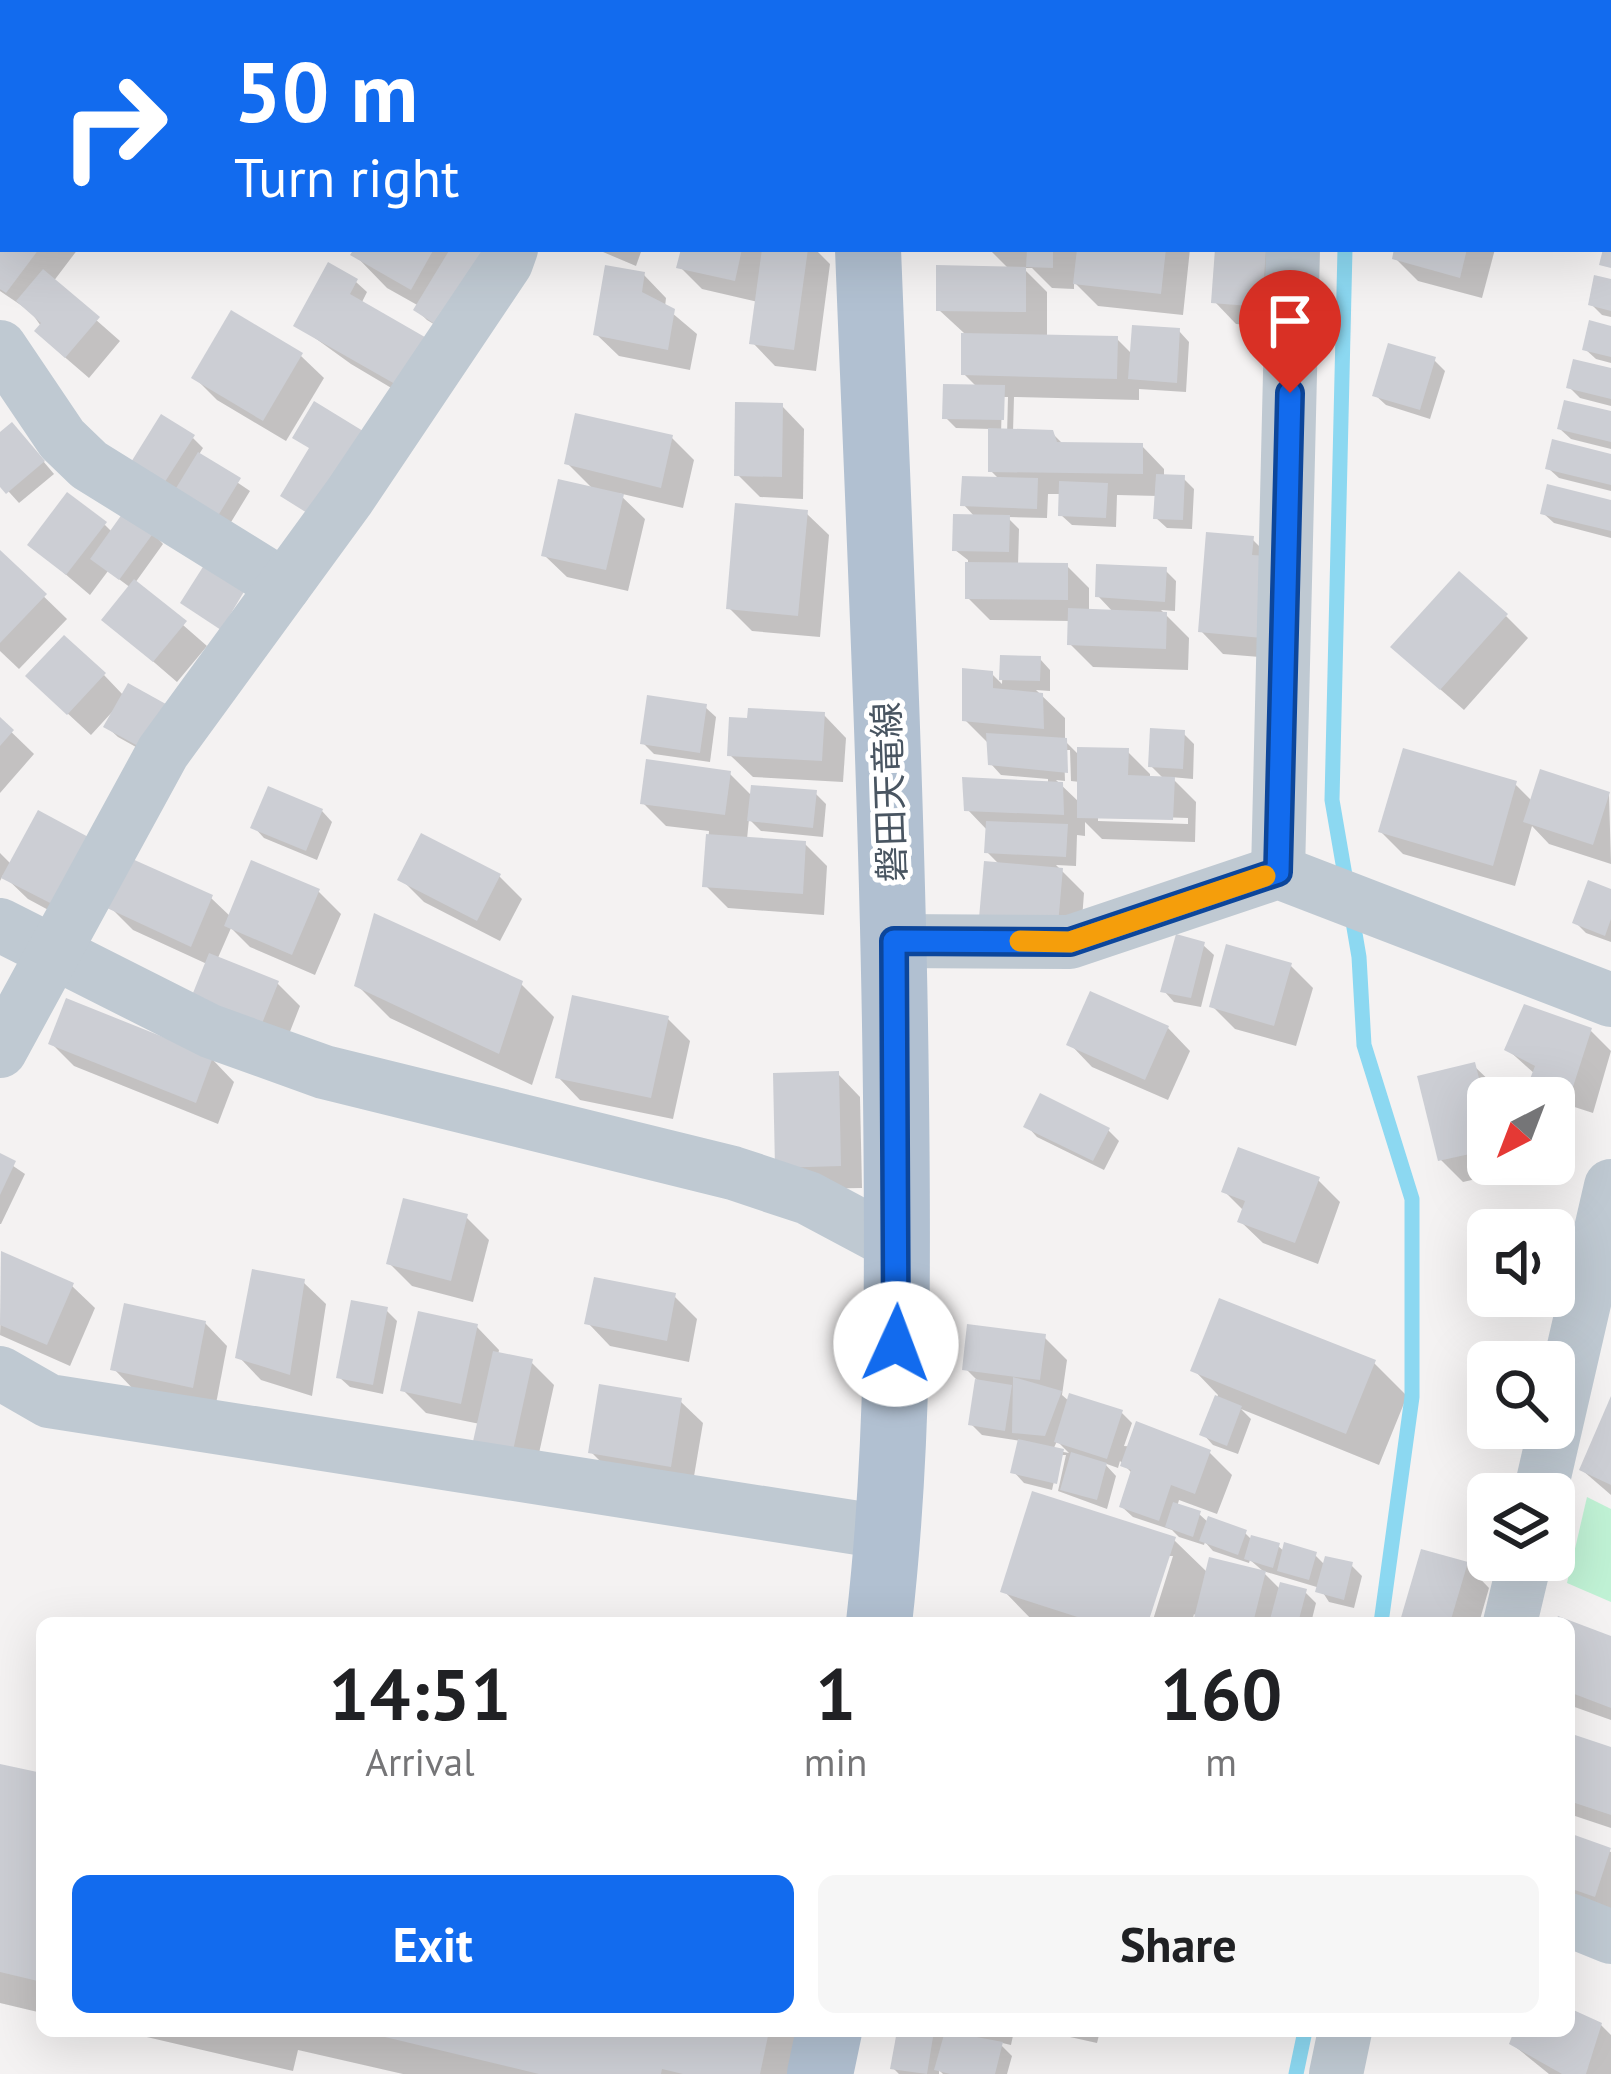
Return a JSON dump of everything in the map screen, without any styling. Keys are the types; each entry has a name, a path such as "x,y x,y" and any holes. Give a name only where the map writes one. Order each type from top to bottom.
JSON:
{"main road":[{"name":"磐田天竜線","path":"868,252 894,941 898,1246 890,1533 880,1617"},
{"path":"820,2074 828,2037"}],"street":[{"path":"0,1051 163,752 349,497 511,252"},
{"path":"1278,872 1293,252"},
{"path":"0,347 62,439 89,465 284,586"},
{"path":"894,941 1070,942 1278,872 1611,1000"},
{"path":"0,926 210,1031 324,1072 734,1173 808,1198 898,1246"},
{"path":"1545,1473 1611,1186"},
{"path":"0,1373 50,1401 890,1533"},
{"path":"0,1427 50,1401"},
{"path":"1511,1617 1520,1581"},
{"path":"1575,1922 1611,1937"},
{"path":"1336,2074 1344,2037"}],"green space":[{"path":"1587,1497 1611,1509 1611,1602 1567,1583 1575,1581 1575,1549"}],"building":[{"path":"0,252 37,252 6,293 0,289"},
{"path":"352,252 432,252 411,290 350,255"},
{"path":"448,252 486,255 441,328 413,310"},
{"path":"680,252 741,252 735,281 676,268"},
{"path":"762,252 808,252 794,350 749,344"},
{"path":"1027,252 1053,252 1053,268 1026,267"},
{"path":"1077,252 1166,252 1161,294 1073,284"},
{"path":"1215,252 1266,252 1262,307 1211,303"},
{"path":"1393,252 1466,252 1460,278 1392,259"},
{"path":"1602,252 1611,252 1611,268 1599,265"},
{"path":"328,262 358,279 350,294 430,340 402,388 293,326"},
{"path":"605,265 645,272 642,292 675,309 668,350 593,335"},
{"path":"936,265 1026,267 1026,312 936,311"},
{"path":"43,269 100,317 65,358 34,331 41,323 16,301"},
{"path":"1594,275 1611,279 1611,311 1588,305"},
{"path":"231,310 303,353 263,421 191,378"},
{"path":"1589,320 1611,326 1611,357 1582,350"},
{"path":"1132,325 1180,328 1177,383 1128,379"},
{"path":"961,333 1118,336 1117,379 961,375"},
{"path":"1388,343 1436,357 1420,410 1372,396"},
{"path":"1573,359 1611,368 1611,399 1566,388"},
{"path":"943,384 1005,385 1004,420 942,419"},
{"path":"1564,400 1611,411 1611,442 1557,429"},
{"path":"314,401 363,431 312,516 280,496 309,448 292,438"},
{"path":"735,402 783,403 782,477 734,476"},
{"path":"575,413 673,435 661,488 564,464"},
{"path":"161,414 195,435 161,488 128,467"},
{"path":"12,422 45,461 6,494 0,487 0,432"},
{"path":"988,428 1053,430 1057,442 1143,443 1143,474 988,472"},
{"path":"1552,439 1611,454 1611,485 1545,469"},
{"path":"198,452 241,478 213,524 170,498"},
{"path":"1156,474 1185,475 1183,520 1153,519"},
{"path":"962,476 1038,478 1037,509 960,506"},
{"path":"558,479 624,494 606,570 541,556"},
{"path":"1059,481 1108,483 1106,518 1058,516"},
{"path":"1547,484 1611,500 1611,531 1540,514"},
{"path":"67,492 107,522 66,575 27,545"},
{"path":"735,503 808,510 798,616 726,609"},
{"path":"125,510 155,531 119,580 90,559"},
{"path":"953,514 1010,515 1009,552 952,551"},
{"path":"1206,532 1254,536 1252,555 1269,556 1262,638 1198,632"},
{"path":"0,550 47,594 0,643"},
{"path":"208,559 248,585 221,630 180,603"},
{"path":"965,562 1068,563 1068,600 965,599"},
{"path":"1096,564 1167,567 1165,602 1095,597"},
{"path":"1459,571 1508,614 1440,690 1390,647"},
{"path":"134,579 187,621 153,662 101,620"},
{"path":"1068,608 1167,612 1166,649 1067,645"},
{"path":"64,635 106,673 67,715 25,676"},
{"path":"1000,655 1041,656 1040,681 999,680"},
{"path":"962,668 993,671 993,688 1043,693 1044,729 962,721"},
{"path":"128,683 173,708 149,752 103,727"},
{"path":"647,695 707,704 700,753 640,744"},
{"path":"748,708 825,712 822,761 727,756 729,717 747,718"},
{"path":"0,717 14,730 0,746"},
{"path":"1150,728 1185,730 1183,769 1148,767"},
{"path":"986,733 1067,738 1068,773 988,765"},
{"path":"1077,747 1129,748 1128,775 1175,777 1173,820 1077,818"},
{"path":"1403,748 1517,781 1493,866 1378,832"},
{"path":"646,759 731,771 725,815 640,804"},
{"path":"1540,769 1610,792 1593,845 1523,822"},
{"path":"962,777 1063,782 1064,815 964,811"},
{"path":"751,785 817,790 813,828 747,821"},
{"path":"268,786 323,809 306,851 250,828"},
{"path":"38,810 92,839 56,906 1,878"},
{"path":"986,821 1068,824 1066,857 984,853"},
{"path":"421,833 501,874 477,921 397,880"},
{"path":"706,834 806,841 803,894 702,887"},
{"path":"130,858 213,895 191,947 107,908"},
{"path":"251,860 320,889 292,955 224,926"},
{"path":"984,861 1063,868 1058,925 979,918"},
{"path":"1588,880 1611,889 1611,919 1605,936 1572,923"},
{"path":"374,913 523,981 499,1054 354,986"},
{"path":"1176,934 1205,942 1191,998 1160,992"},
{"path":"1226,944 1292,963 1274,1026 1209,1007"},
{"path":"209,953 279,981 259,1031 189,1003"},
{"path":"1090,991 1169,1026 1145,1080 1066,1045"},
{"path":"572,995 669,1016 651,1098 555,1078"},
{"path":"66,998 213,1057 196,1103 48,1044"},
{"path":"1524,1004 1592,1028 1575,1081 1575,1077 1531,1077 1535,1066 1504,1050"},
{"path":"1475,1062 1479,1077 1467,1077 1467,1155 1438,1161 1417,1076"},
{"path":"839,1071 841,1166 775,1168 773,1073"},
{"path":"1040,1093 1110,1128 1093,1161 1023,1127"},
{"path":"1238,1147 1320,1177 1295,1243 1237,1222 1245,1201 1221,1192"},
{"path":"0,1153 16,1161 0,1195"},
{"path":"403,1198 468,1214 451,1281 386,1264"},
{"path":"1,1251 74,1283 47,1345 0,1325"},
{"path":"252,1269 305,1279 290,1375 235,1358"},
{"path":"594,1277 676,1293 667,1341 584,1324"},
{"path":"1219,1298 1376,1360 1346,1434 1190,1371"},
{"path":"351,1300 388,1307 373,1385 336,1378"},
{"path":"124,1303 206,1321 193,1388 110,1370"},
{"path":"418,1311 478,1324 461,1404 400,1391"},
{"path":"967,1324 1046,1334 1040,1380 962,1370"},
{"path":"493,1351 533,1359 512,1455 472,1446"},
{"path":"1013,1377 1062,1391 1045,1436 1012,1433"},
{"path":"975,1379 1012,1385 1005,1431 968,1425"},
{"path":"599,1384 682,1398 671,1467 588,1453"},
{"path":"1069,1393 1123,1410 1107,1459 1054,1442"},
{"path":"1215,1395 1242,1406 1227,1446 1199,1435"},
{"path":"1611,1396 1611,1485 1579,1470"},
{"path":"1136,1421 1211,1450 1195,1494 1171,1485 1159,1521 1119,1507 1131,1470 1120,1466"},
{"path":"1018,1439 1064,1449 1057,1484 1010,1473"},
{"path":"1071,1452 1107,1463 1097,1500 1060,1490"},
{"path":"1032,1491 1176,1537 1150,1617 1077,1617 1000,1592"},
{"path":"1173,1502 1201,1511 1193,1537 1165,1527"},
{"path":"1208,1516 1247,1530 1238,1555 1199,1541"},
{"path":"1251,1535 1280,1543 1273,1568 1244,1559"},
{"path":"1284,1542 1317,1552 1309,1580 1277,1571"},
{"path":"1421,1549 1467,1562 1452,1617 1401,1617"},
{"path":"1325,1556 1353,1562 1344,1600 1315,1592"},
{"path":"1209,1557 1266,1571 1254,1617 1194,1617"},
{"path":"1280,1582 1307,1589 1300,1617 1271,1617"},
{"path":"1575,1622 1611,1636 1611,1708 1575,1694"},
{"path":"1575,1735 1611,1747 1611,1815 1575,1803"},
{"path":"0,1764 36,1772 36,1981 0,1972"},
{"path":"1575,1835 1611,1848 1595,1897 1575,1890"},
{"path":"1575,2011 1602,2023 1586,2074 1562,2074 1509,2044 1512,2037 1575,2037"},
{"path":"385,2037 768,2037 760,2074 683,2074 662,2069 661,2074 539,2074"},
{"path":"896,2037 933,2037 927,2074 890,2069"},
{"path":"943,2037 1003,2042 995,2074 934,2070"}],"waterway":[{"path":"1345,252 1332,800 1347,887"},
{"path":"1351,910 1364,1045 1412,1199 1412,1397 1382,1617"},
{"path":"1296,2074 1304,2037"}],"slow traffic":[{"path":"1020,941 1070,942 1265,876"}],"route":[{"path":"896,1344 894,941 1070,942 1278,872 1290,393"}]}
